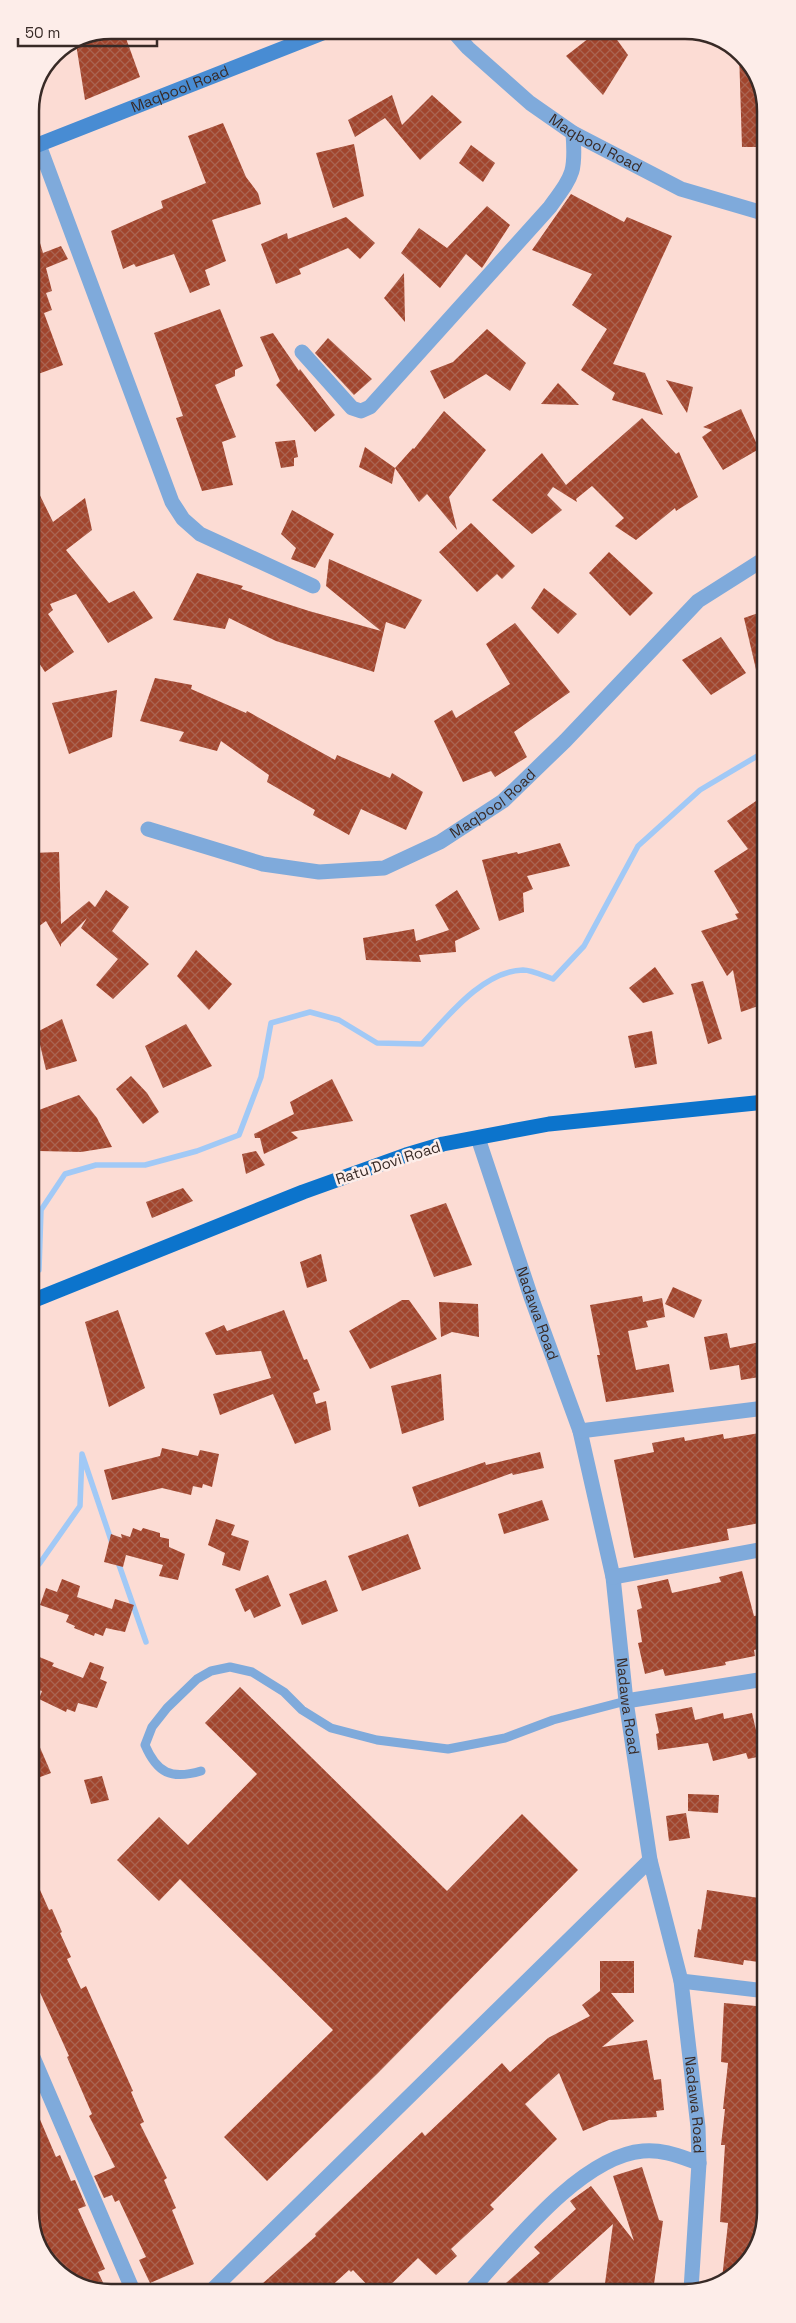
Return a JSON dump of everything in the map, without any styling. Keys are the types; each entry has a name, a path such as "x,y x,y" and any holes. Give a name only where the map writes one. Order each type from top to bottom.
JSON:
{"main road":[{"name":"Ratu Dovi Road","path":"39,1297 350,1175 424,1149 549,1124 757,1103"}],"street":[{"name":"Maqbool Road","path":"39,145 307,39"},
{"name":"Maqbool Road","path":"460,39 530,103 573,133 681,190 757,211"},
{"path":"302,352 352,408 361,411 370,408 550,207 568,181 575,164 573,133"},
{"path":"39,157 172,502 183,519 200,534 313,586"},
{"name":"Maqbool Road","path":"148,829 263,864 319,872 384,868 440,842 503,802 565,741 698,601 757,563"},
{"name":"Nadawa Road","path":"478,1138 531,1297 580,1431 613,1576 626,1701 650,1860 681,1981 698,2127 699,2163 690,2284"},
{"path":"580,1431 757,1409"},
{"path":"613,1576 757,1550"},
{"path":"626,1701 757,1680"},
{"path":"218,2284 650,1860"},
{"path":"681,1981 757,1990"},
{"path":"39,2071 130,2284"},
{"path":"477,2284 537,2218 602,2163 643,2151 663,2151 699,2163"}],"lane":[{"path":"201,1771 181,1776 167,1774 152,1761 145,1745 152,1727 167,1708 197,1680 211,1671 230,1667 252,1672 284,1692 302,1710 331,1728 377,1740 448,1749 505,1738 553,1720 626,1701"}],"building":[{"path":"126,39 140,77 85,100 77,48 97,40"},
{"path":"588,39 616,39 628,55 603,95 566,56"},
{"path":"739,63 752,83 757,101 757,147 742,147"},
{"path":"392,95 402,125 432,95 462,122 420,160 385,118 355,137 348,120"},
{"path":"223,123 246,177 258,193 261,204 212,220 226,261 205,270 210,285 190,293 174,254 136,267 134,264 123,269 111,231 163,208 161,201 206,183 188,136"},
{"path":"354,144 364,196 333,208 316,153"},
{"path":"471,145 495,163 483,182 459,163"},
{"path":"571,194 624,222 627,217 672,236 613,364 645,373 663,415 612,400 615,393 581,370 607,329 572,305 592,274 532,250"},
{"path":"487,206 510,225 482,268 466,254 440,288 401,253 419,228 447,248"},
{"path":"346,217 375,243 360,259 348,248 299,269 301,274 276,284 261,244 287,233 288,239"},
{"path":"39,240 43,253 61,246 68,259 46,268 52,291 46,293 52,310 44,313 63,365 39,374"},
{"path":"404,273 405,322 384,298"},
{"path":"220,309 243,366 235,370 235,376 215,385 236,437 222,442 233,485 202,491 176,418 183,416 154,333"},
{"path":"487,329 526,363 510,391 486,374 444,399 430,371 453,362"},
{"path":"273,333 299,371 300,369 335,415 315,432 276,385 280,381 260,337"},
{"path":"328,338 372,379 354,395 315,353"},
{"path":"666,380 693,387 687,413"},
{"path":"558,383 566,391 579,405 541,404"},
{"path":"741,409 757,445 757,450 723,470 702,437 712,430 703,427"},
{"path":"444,411 486,450 449,497 457,530 427,494 419,502 395,468 414,449"},
{"path":"642,418 676,454 679,452 698,497 676,511 675,508 636,540 615,526 624,518 592,486 576,499 577,502 553,487 547,495 562,510 532,534 492,500 542,453 566,485"},
{"path":"295,440 298,457 294,458 294,466 281,468 275,442"},
{"path":"365,447 395,468 392,484 359,467"},
{"path":"39,493 53,522 85,498 92,530 66,550 109,603 134,591 153,618 108,643 76,594 50,604 53,610 48,614 74,652 45,672 39,663"},
{"path":"292,510 334,534 315,568 291,559 296,548 281,534"},
{"path":"471,523 515,566 502,579 497,574 477,592 439,552"},
{"path":"609,552 653,593 630,616 589,573"},
{"path":"329,559 422,600 405,629 386,622 374,672 276,641 229,618 225,629 173,620 197,573 243,586 241,589 309,611 381,631 326,586"},
{"path":"544,588 577,614 558,634 531,608"},
{"path":"757,613 757,674 744,618"},
{"path":"515,623 570,692 514,732 527,757 495,777 491,771 463,782 434,721 452,710 456,718 510,684 486,644"},
{"path":"721,637 746,673 711,695 682,660"},
{"path":"155,678 192,685 191,689 246,713 247,711 335,760 337,755 390,778 392,773 423,792 406,830 361,809 349,835 313,815 315,810 267,782 269,775 221,741 217,751 179,741 184,732 140,721"},
{"path":"117,690 112,737 69,754 52,703"},
{"path":"756,801 757,1006 741,1012 733,970 727,976 701,931 738,919 735,914 739,913 714,871 748,849 727,821"},
{"path":"560,843 570,866 527,876 533,889 523,893 524,912 499,921 482,860 517,852 518,854"},
{"path":"59,852 61,924 89,901 95,907 106,890 129,907 112,931 149,964 113,999 96,985 118,959 81,928 87,918 61,944 61,947 46,921 39,926 39,853"},
{"path":"457,890 480,929 455,941 456,952 419,955 421,962 366,960 363,938 414,929 416,941 449,930 435,905"},
{"path":"196,950 232,984 209,1010 177,976"},
{"path":"655,967 674,994 643,1003 629,988"},
{"path":"703,981 722,1039 708,1044 691,984"},
{"path":"62,1019 77,1061 46,1070 39,1040 39,1031"},
{"path":"186,1024 212,1066 163,1088 145,1046"},
{"path":"652,1031 657,1064 635,1068 628,1036"},
{"path":"131,1076 147,1093 159,1112 143,1124 116,1089"},
{"path":"332,1079 353,1121 291,1132 298,1138 264,1154 260,1138 255,1138 254,1134 294,1114 290,1102"},
{"path":"79,1095 97,1118 112,1147 81,1152 39,1151 39,1110"},
{"path":"256,1151 265,1165 246,1174 242,1154"},
{"path":"183,1188 193,1201 152,1218 146,1202"},
{"path":"446,1203 472,1265 434,1277 410,1215"},
{"path":"321,1254 327,1281 307,1288 300,1262"},
{"path":"673,1287 702,1300 694,1318 665,1304"},
{"path":"642,1296 643,1302 662,1298 665,1317 646,1321 648,1327 628,1331 636,1370 669,1364 674,1392 606,1402 597,1355 600,1355 590,1305"},
{"path":"402,1300 409,1300 437,1339 370,1369 349,1331"},
{"path":"439,1302 478,1304 479,1337 452,1332 441,1337"},
{"path":"118,1310 145,1388 109,1407 85,1322"},
{"path":"284,1310 304,1360 307,1359 320,1390 313,1393 316,1404 326,1401 331,1430 295,1444 273,1394 220,1415 213,1394 271,1378 261,1351 216,1355 205,1333 224,1325 227,1331"},
{"path":"727,1333 730,1348 757,1343 757,1377 741,1380 739,1365 710,1370 704,1337"},
{"path":"441,1374 444,1420 402,1434 391,1386"},
{"path":"757,1433 757,1523 727,1529 729,1540 634,1558 614,1460 654,1452 652,1443 684,1437 685,1441 723,1434 724,1439"},
{"path":"162,1448 198,1456 200,1450 219,1454 212,1487 203,1484 202,1488 193,1486 191,1495 162,1488 112,1500 104,1470 160,1456"},
{"path":"540,1452 544,1468 513,1475 512,1473 419,1507 412,1487 485,1462 486,1465"},
{"path":"542,1500 549,1520 504,1534 498,1514"},
{"path":"216,1519 235,1525 231,1535 249,1541 240,1571 222,1565 225,1553 208,1545"},
{"path":"133,1528 141,1531 143,1528 160,1533 160,1537 169,1539 169,1547 185,1554 178,1580 159,1576 163,1565 126,1555 123,1567 104,1562 111,1534 122,1538 121,1534 130,1537"},
{"path":"408,1534 421,1569 362,1591 348,1556"},
{"path":"742,1571 754,1616 757,1615 757,1649 754,1650 755,1656 725,1662 726,1665 665,1676 663,1669 645,1674 638,1643 642,1642 637,1610 642,1608 637,1586 668,1579 672,1593 721,1582 719,1577"},
{"path":"268,1575 281,1606 254,1618 250,1609 245,1612 235,1589"},
{"path":"62,1579 80,1586 77,1597 112,1609 115,1599 134,1605 125,1632 106,1628 103,1636 95,1633 94,1636 74,1628 75,1626 66,1622 69,1615 40,1605 46,1588 57,1592"},
{"path":"326,1580 338,1611 302,1625 289,1594"},
{"path":"39,1657 54,1663 52,1666 83,1678 90,1662 104,1667 100,1679 107,1682 97,1708 78,1703 75,1712 67,1709 66,1712 39,1699 42,1691 39,1690"},
{"path":"240,1687 447,1891 522,1814 578,1870 378,2073 267,2181 224,2137 333,2030 180,1879 159,1901 117,1860 159,1817 188,1845 257,1774 205,1723"},
{"path":"692,1707 695,1720 723,1713 724,1719 752,1713 757,1734 757,1757 748,1759 746,1753 713,1761 708,1743 658,1750 656,1734 659,1733 655,1714"},
{"path":"39,1745 51,1773 39,1777"},
{"path":"102,1776 109,1800 91,1804 84,1780"},
{"path":"688,1794 719,1795 718,1813 688,1811"},
{"path":"686,1813 690,1838 669,1841 666,1816"},
{"path":"39,1888 49,1910 52,1909 62,1932 60,1933 71,1957 67,1959 81,1989 86,1986 133,2091 131,2092 144,2122 140,2124 167,2178 164,2180 176,2208 172,2210 194,2264 150,2283 139,2260 146,2257 119,2200 115,2202 112,2195 104,2198 94,2176 115,2167 89,2116 92,2114 67,2057 69,2056 39,1990"},
{"path":"707,1890 757,1898 757,1962 744,1960 743,1965 694,1957 698,1929 701,1930"},
{"path":"600,1961 634,1961 634,1993 611,1993 634,2021 602,2047 647,2040 654,2080 661,2079 664,2110 656,2111 657,2117 609,2120 583,2131 559,2073 525,2104 557,2139 490,2205 494,2209 451,2249 457,2256 436,2275 418,2258 391,2284 366,2284 353,2270 351,2272 349,2270 334,2284 262,2284 316,2236 315,2234 422,2132 425,2136 502,2063 510,2072 548,2038 590,2016 582,2005 600,1991"},
{"path":"724,2003 757,2006 756,2226 750,2244 742,2256 723,2273 728,2223 720,2222 725,2145 721,2145 728,2063 721,2062"},
{"path":"39,2117 56,2157 60,2155 71,2181 75,2180 86,2206 78,2209 105,2269 98,2272 104,2284 75,2275 57,2260 46,2244 41,2231 39,2222"},
{"path":"642,2167 659,2220 663,2221 654,2284 605,2284 613,2224 547,2284 505,2284 540,2253 534,2247 576,2209 570,2201 591,2186 634,2241 613,2176"}],"waterway":[{"path":"39,1270 41,1210 65,1174 96,1165 145,1165 197,1151 239,1135 261,1077 271,1023 310,1012 339,1020 377,1043 422,1044 467,997 480,986 494,978 508,972 527,970 553,979 584,946 638,846 700,790 757,756"},
{"path":"39,1564 80,1506 82,1454 112,1543"},
{"path":"117,1559 146,1642"}]}
